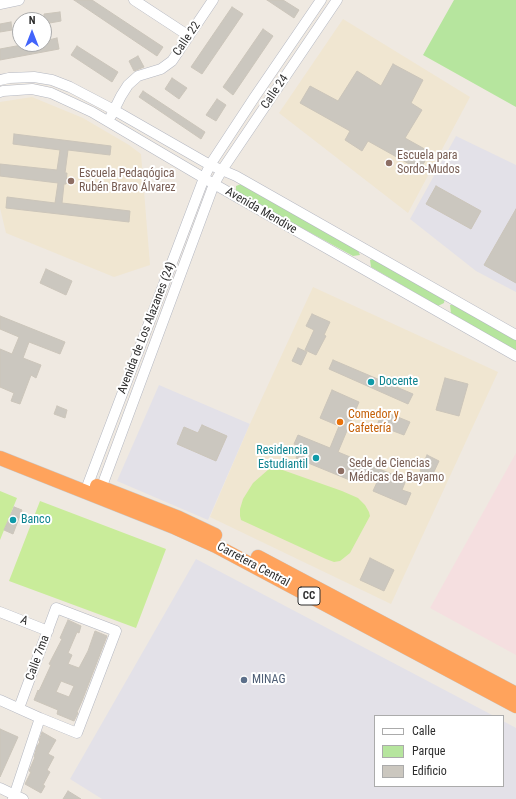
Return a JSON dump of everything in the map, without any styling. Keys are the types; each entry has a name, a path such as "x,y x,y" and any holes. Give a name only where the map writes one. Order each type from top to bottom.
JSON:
{"highway":[{"name":"Carretera Central","path":"0,448 216,546 516,706"},
{"name":"Carretera Central","path":"0,458 179,518 221,537 516,694"}],"street":[{"path":"0,4 19,0"},
{"path":"134,0 189,36"},
{"name":"Calle 22","path":"108,122 128,85 138,76 161,69 172,61 213,0"},
{"name":"Calle 24","path":"210,165 321,0"},
{"name":"Calle 24","path":"214,184 337,0"},
{"name":"Avenida Mendive","path":"0,80 9,78 34,77 52,80 70,87 114,110 210,165 236,176 516,335"},
{"name":"Avenida Mendive","path":"0,92 3,90 32,89 51,93 92,112 214,184 516,356"},
{"name":"Avenida de Los Alazanes (24)","path":"93,490 204,178 210,165"},
{"name":"Avenida de Los Alazanes (24)","path":"93,490 214,184"},
{"name":"Calle 7ma","path":"19,708 56,608 116,631 77,733 40,718"},
{"name":"A","path":"0,612 48,631"},
{"path":"0,700 40,718 16,797 0,788"}],"shaded area":[{"name":"Escuela para Sordo-Mudos","path":"343,19 470,97 408,213 279,113"},
{"name":"Escuela Pedagógica Rubén Bravo Álvarez","path":"32,97 83,118 129,145 141,154 150,265 114,277 6,233 0,208 0,102"},
{"path":"456,136 516,165 516,292 476,271 410,219"},
{"name":"Sede de Ciencias Médicas de Bayamo","path":"313,287 498,372 391,604 210,517 250,424"},
{"path":"159,385 250,424 208,520 117,481"},
{"path":"516,453 516,655 430,608"},
{"name":"MINAG","path":"196,559 492,715 374,715 374,787 504,787 504,722 516,728 516,799 102,799 70,779"}],"green space":[{"path":"454,0 516,0 516,107 423,55"},
{"path":"241,184 356,246 360,255 353,256 236,192 236,186"},
{"path":"376,258 445,296 444,303 438,306 371,267 370,260"},
{"path":"456,304 516,338 516,351 451,313 450,305"},
{"path":"277,468 342,491 358,498 365,505 370,516 350,553 340,561 334,562 326,559 241,520 240,509 243,499 253,483 269,469"},
{"path":"0,491 17,498 0,540"},
{"path":"40,501 166,549 136,628 9,581"}],"building":[{"path":"74,0 92,0 163,47 157,56"},
{"path":"267,0 283,0 299,10 294,18"},
{"path":"232,7 243,14 202,74 191,67"},
{"path":"60,12 61,21 52,23 52,13"},
{"path":"11,22 12,30 0,32 0,24"},
{"path":"263,29 273,36 233,95 223,87"},
{"path":"57,38 59,49 52,50 52,39"},
{"path":"77,46 118,72 112,82 71,55"},
{"path":"12,47 12,52 43,52 0,60 0,49"},
{"path":"138,56 144,67 134,71 129,61"},
{"name":"Escuela para Sordo-Mudos","path":"393,64 423,80 411,103 422,110 405,138 430,152 420,170 368,141 362,151 345,140 350,131 300,103 310,86 338,101 357,71 381,86"},
{"path":"172,78 187,88 179,99 165,89"},
{"path":"143,91 205,132 201,139 139,97"},
{"path":"217,99 226,105 216,121 206,115"},
{"path":"14,134 111,146 110,155 68,150 65,173 67,173 66,184 64,184 62,203 130,211 129,222 6,208 7,197 55,203 58,183 0,176 0,164 57,170 60,150 13,144"},
{"path":"436,186 481,211 471,229 426,204"},
{"path":"516,209 516,283 484,265"},
{"path":"46,269 72,281 66,295 40,283"},
{"path":"312,314 330,322 324,335 326,336 316,355 305,350 314,330 306,326"},
{"path":"0,316 65,342 60,354 29,342 23,358 41,365 36,378 31,375 20,404 11,401 14,393 0,387 0,349 12,354 19,337 0,329"},
{"path":"298,348 307,352 301,365 292,361"},
{"name":"Docente","path":"333,360 413,394 408,404 329,369"},
{"path":"445,378 468,384 459,416 436,410"},
{"path":"332,390 359,402 338,452 406,480 402,490 411,493 406,505 373,491 378,480 356,471 352,481 296,458 301,447 294,444 298,435 330,448 339,426 320,418"},
{"path":"57,406 67,410 65,418 54,414"},
{"path":"383,411 410,422 404,435 377,425"},
{"path":"202,425 227,436 216,461 177,444 184,427 198,433"},
{"path":"427,455 439,461 432,476 420,471"},
{"name":"Banco","path":"14,507 22,510 13,534 4,530"},
{"path":"370,558 394,570 384,591 360,580"},
{"path":"68,620 81,626 79,633 77,632 68,653 72,655 68,664 79,668 88,651 95,631 107,636 74,721 57,714 58,710 34,700 51,665 49,664 62,639 60,638","holes":["61,681 74,686 69,697 56,692"]},
{"path":"0,729 18,737 0,777"},
{"path":"42,732 56,740 48,754 54,757 47,770 50,772 43,785 45,786 41,793 25,784 31,772 29,771 35,757 37,746 40,742"},
{"path":"68,791 81,799 63,799"}],"place":[{"name":"Escuela para Sordo-Mudos","path":"389,163"},
{"name":"Escuela Pedagógica Rubén Bravo Álvarez","path":"71,181"},
{"name":"Docente","path":"371,382"},
{"name":"Comedor y Cafetería","path":"340,422"},
{"name":"Residencia Estudiantil","path":"316,458"},
{"name":"Sede de Ciencias Médicas de Bayamo","path":"341,471"},
{"name":"Banco","path":"13,520"},
{"name":"MINAG","path":"244,680"}]}
